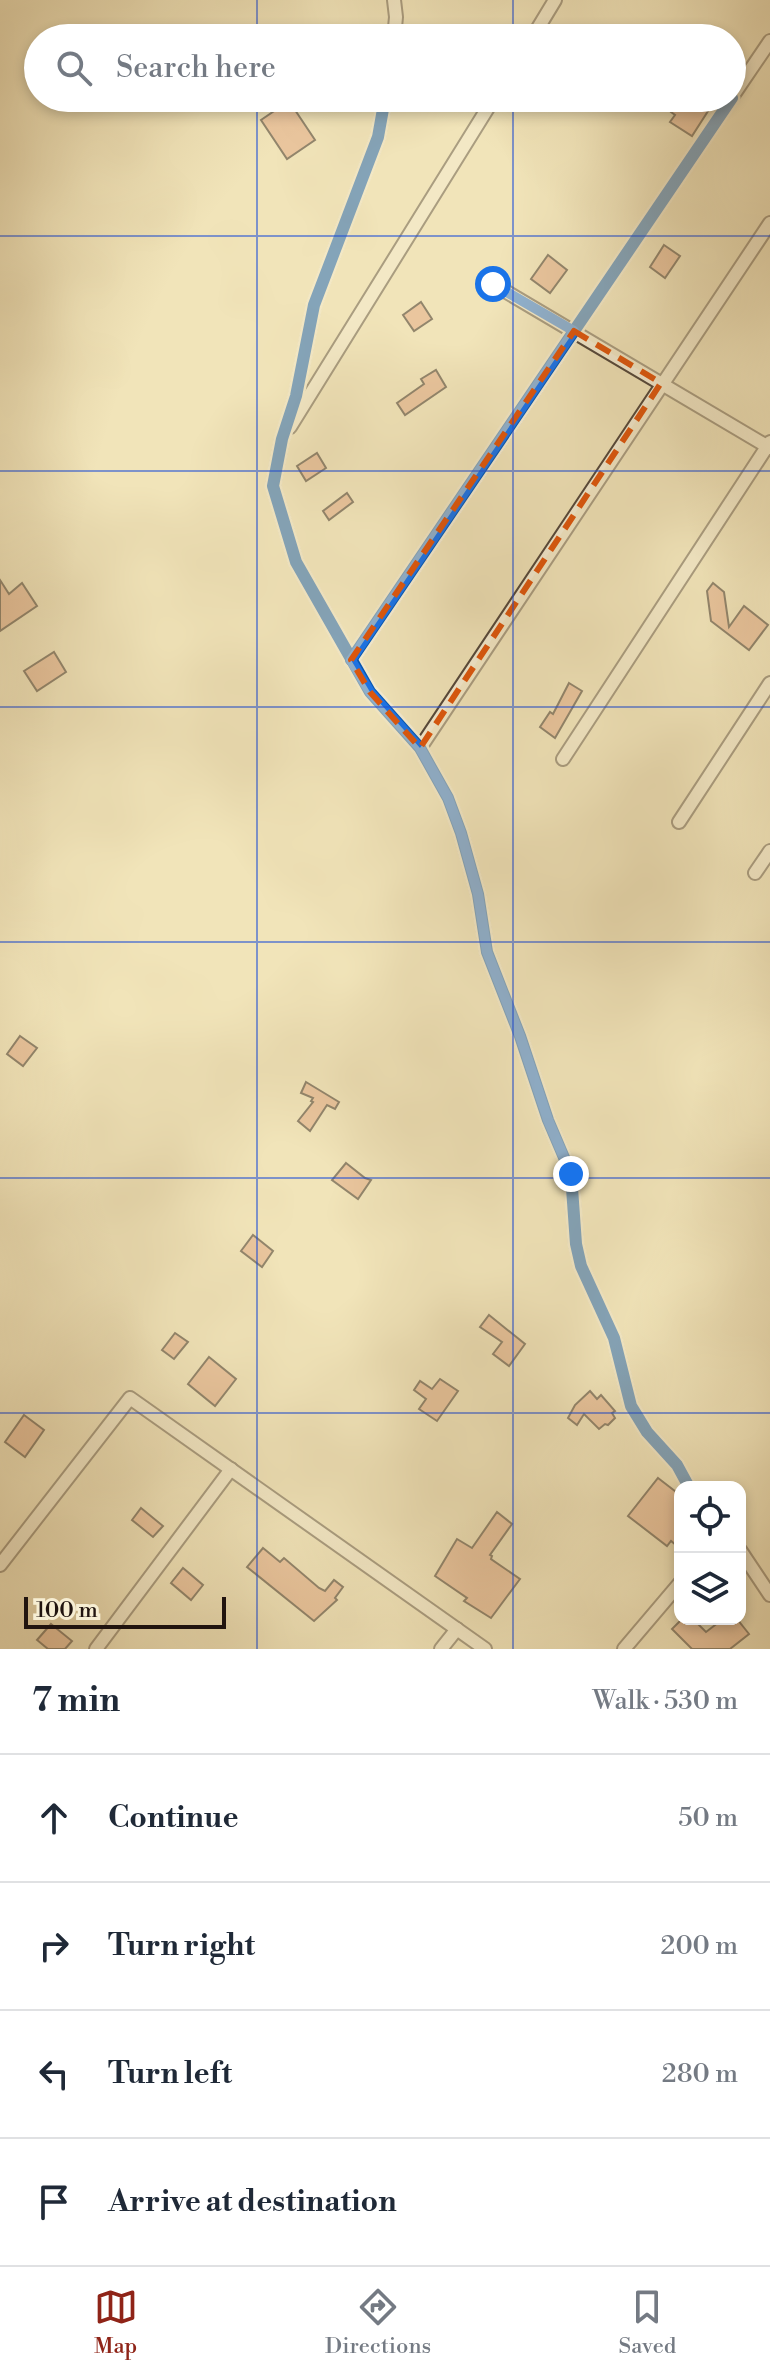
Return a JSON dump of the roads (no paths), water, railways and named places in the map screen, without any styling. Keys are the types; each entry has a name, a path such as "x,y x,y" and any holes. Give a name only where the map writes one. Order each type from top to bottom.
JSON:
{"street":[{"path":"394,0 395,24"},
{"path":"540,24 555,0"},
{"path":"746,77 770,41"},
{"path":"382,112 378,137 314,305 296,396 282,439 273,486 296,562 370,692 420,748 448,798 478,894 487,952 548,1120 571,1174 576,1244 581,1266 614,1338 631,1406 647,1432 677,1465 686,1481"},
{"path":"282,439 485,112"},
{"path":"351,660 723,112"},
{"path":"420,748 770,223"},
{"path":"493,284 769,445 563,759"},
{"path":"679,822 770,683"},
{"path":"755,873 770,851"},
{"path":"0,1565 130,1398 485,1649"},
{"path":"96,1649 231,1469"},
{"path":"742,1553 770,1595"},
{"path":"624,1649 674,1590"},
{"path":"441,1649 457,1629"}]}
